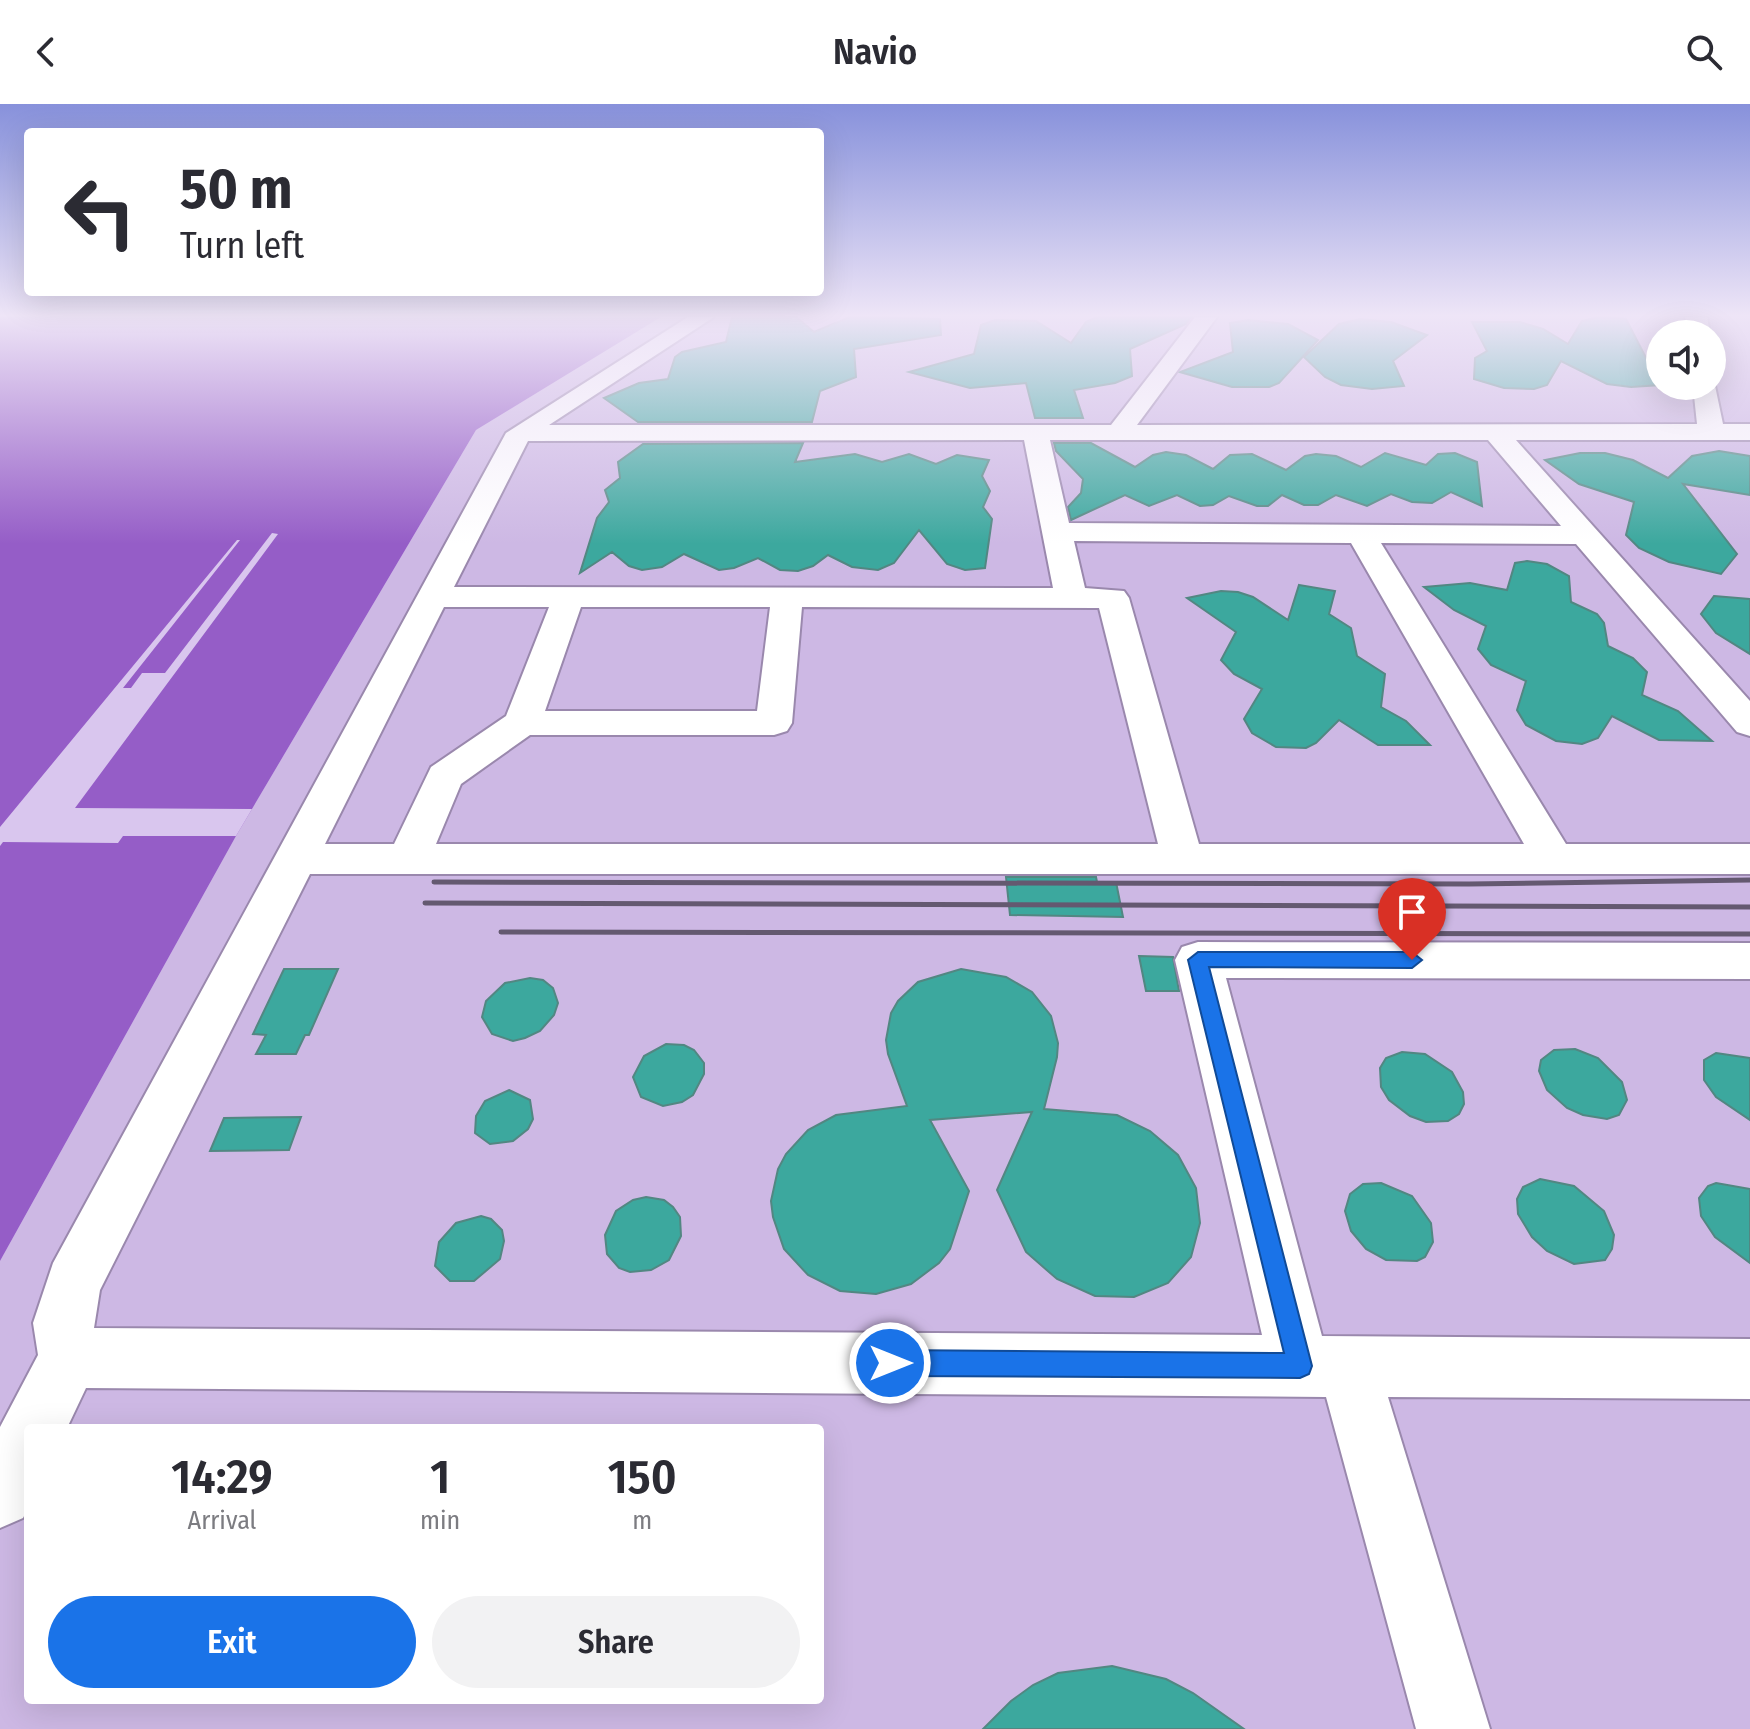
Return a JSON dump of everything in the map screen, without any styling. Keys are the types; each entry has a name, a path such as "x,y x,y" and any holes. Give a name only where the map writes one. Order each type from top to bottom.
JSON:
{"lane":[{"path":"36,1424 69,1358 63,1323 73,1283 432,597 519,433 583,393"},
{"path":"1118,433 1149,393"},
{"path":"1707,400 1711,432"},
{"path":"1110,406 1139,406"},
{"path":"519,433 998,432 1029,419 1118,433 1750,432"},
{"path":"1029,419 1071,597"},
{"path":"1495,432 1750,724"},
{"path":"1057,532 1585,535"},
{"path":"1361,534 1554,859"},
{"path":"432,597 1113,598 1182,858"},
{"path":"522,723 568,598"},
{"path":"408,859 445,776 522,723 774,723 787,599"},
{"path":"295,859 1750,859"},
{"path":"1453,1729 1324,1366 1198,960 1750,961"},
{"path":"69,1358 1750,1369"},
{"path":"0,1495 24,1447"}],"shaded area":[{"path":"0,393 537,393 476,430 236,836 0,1261"},
{"path":"537,393 1646,393 1646,400 1726,400 1726,393 1750,393 1750,1729 0,1729 0,1261 236,836 476,430"}],"pier":[{"path":"272,533 278,534 75,808 252,809 236,836 123,836 118,843 3,842 0,846 0,827 237,540 240,540 123,688 131,688 142,673 165,673"}],"building":[{"path":"616,393 820,393 812,422 638,422 604,398"},
{"path":"1029,393 1075,393 1083,418 1035,418"},
{"path":"803,443 795,462 855,454 882,462 909,454 936,464 957,455 989,460 982,476 990,491 983,507 992,519 985,568 965,570 947,564 919,530 894,563 878,570 852,567 828,555 813,566 798,571 780,570 758,558 734,568 719,570 684,554 662,567 642,570 629,566 612,552 580,573 597,518 609,502 605,490 620,478 618,462 643,444"},
{"path":"1054,443 1091,443 1135,467 1153,455 1166,452 1186,455 1213,469 1230,455 1252,454 1286,470 1305,456 1316,454 1336,456 1361,467 1385,453 1426,465 1438,454 1455,453 1477,462 1482,506 1451,492 1432,503 1412,502 1391,494 1367,506 1336,495 1318,505 1304,505 1282,495 1268,506 1257,506 1229,496 1213,505 1200,506 1177,495 1149,506 1125,495 1071,520 1068,507 1081,493 1083,479 1056,451"},
{"path":"1719,451 1750,456 1750,495 1683,484 1737,554 1721,574 1669,562 1639,548 1626,535 1634,502 1579,484 1545,460 1580,453 1605,453 1633,460 1668,478 1692,456"},
{"path":"1515,563 1547,564 1569,576 1571,602 1597,614 1604,623 1608,646 1633,658 1647,672 1642,695 1678,711 1712,741 1659,740 1612,716 1598,738 1582,744 1556,741 1526,725 1517,710 1526,681 1491,665 1478,649 1486,626 1454,610 1424,587 1470,583 1507,590"},
{"path":"1299,585 1335,591 1329,614 1351,628 1357,656 1385,674 1381,707 1406,721 1430,745 1378,745 1339,720 1316,743 1306,748 1276,747 1252,733 1244,719 1262,689 1234,674 1221,660 1236,632 1187,598 1221,591 1238,592 1253,597 1288,620"},
{"path":"1714,596 1750,599 1750,654 1716,633 1701,614"},
{"path":"1006,877 1096,877 1097,882 1116,882 1123,917 1010,915"},
{"path":"1139,956 1173,957 1179,991 1146,991"},
{"path":"284,969 338,969 309,1035 305,1035 296,1054 256,1054 266,1035 253,1034"},
{"path":"961,969 1006,977 1032,992 1051,1016 1058,1043 1057,1057 1044,1109 1117,1115 1150,1131 1178,1155 1196,1188 1200,1223 1191,1257 1168,1283 1134,1297 1095,1296 1057,1279 1026,1252 997,1190 1032,1112 930,1120 969,1191 950,1249 939,1263 911,1284 876,1294 840,1291 808,1275 784,1249 771,1201 778,1169 786,1154 808,1130 836,1115 907,1106 888,1054 886,1040 891,1013 898,1001 918,982"},
{"path":"530,978 543,980 553,988 558,1003 554,1015 540,1031 525,1038 513,1041 492,1034 482,1017 486,1001 505,983"},
{"path":"666,1044 684,1045 694,1050 704,1063 704,1074 693,1095 682,1102 663,1106 641,1097 633,1077 644,1056"},
{"path":"1575,1049 1598,1058 1622,1082 1627,1100 1619,1115 1607,1119 1583,1115 1567,1108 1547,1090 1539,1071 1541,1060 1554,1050"},
{"path":"1402,1052 1425,1054 1452,1072 1463,1092 1464,1104 1459,1114 1448,1121 1426,1122 1410,1116 1389,1100 1381,1087 1380,1068 1386,1058"},
{"path":"1716,1053 1750,1058 1750,1120 1716,1097 1704,1080 1704,1060"},
{"path":"509,1090 530,1100 533,1119 528,1129 513,1141 490,1144 475,1133 476,1116 485,1101"},
{"path":"301,1117 289,1150 210,1151 224,1118"},
{"path":"1540,1179 1574,1186 1604,1211 1614,1235 1612,1249 1605,1260 1574,1264 1547,1251 1532,1237 1518,1214 1517,1199 1523,1187"},
{"path":"1381,1183 1412,1196 1431,1223 1433,1242 1425,1257 1417,1261 1386,1260 1366,1249 1351,1231 1345,1211 1350,1194 1363,1184"},
{"path":"1716,1183 1750,1189 1750,1263 1715,1237 1701,1216 1699,1198 1708,1186"},
{"path":"646,1197 664,1200 673,1207 680,1217 681,1236 669,1260 651,1270 630,1272 619,1268 607,1254 605,1235 616,1211 633,1200"},
{"path":"481,1216 491,1219 502,1230 504,1241 500,1259 474,1281 450,1281 435,1266 439,1242 456,1223"},
{"path":"1112,1666 1166,1679 1193,1693 1244,1729 983,1729 1011,1701 1033,1685 1058,1673"}],"railway":[{"path":"434,882 1469,884 1750,880"},
{"path":"425,903 1750,907"},
{"path":"501,932 1750,934"}],"route":[{"path":"890,1363 1300,1366 1198,960 1412,960"}]}
